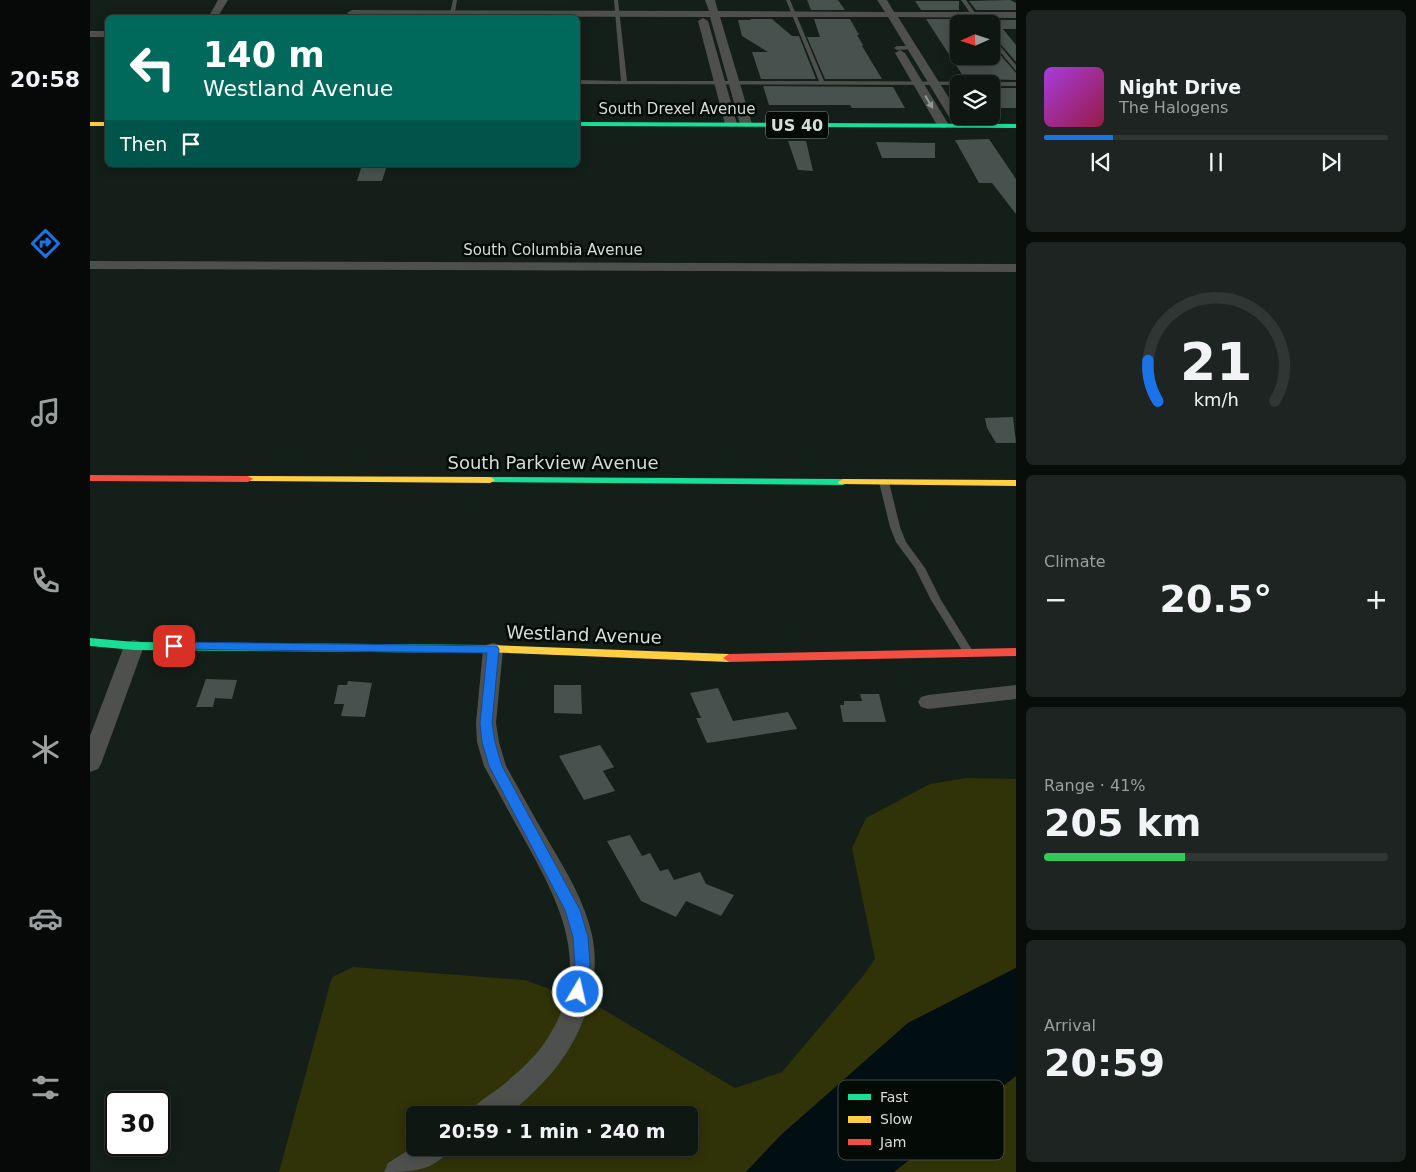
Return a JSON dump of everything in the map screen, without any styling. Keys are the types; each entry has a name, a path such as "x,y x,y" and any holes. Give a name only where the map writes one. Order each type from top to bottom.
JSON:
{"street":[{"path":"214,15 223,0"},
{"path":"357,0 351,15 452,15 536,12 1016,15"},
{"path":"374,15 380,0"},
{"path":"697,0 731,124"},
{"path":"710,0 746,124"},
{"path":"882,0 950,109"},
{"path":"90,34 105,34"},
{"path":"895,44 944,125"},
{"path":"90,124 105,124"},
{"name":"South Drexel Avenue","path":"580,124 950,125"},
{"name":"South Drexel Avenue","path":"960,125 1016,126"},
{"name":"South Columbia Avenue","path":"90,265 1016,268"},
{"name":"South Parkview Avenue","path":"91,480 1016,483"},
{"name":"Westland Avenue","path":"90,642 134,646 493,649 707,658 1016,652"},
{"path":"90,764 134,646"},
{"path":"493,649 486,723 488,742 495,766 573,910 581,937 583,964 578,992 568,1022 553,1052 521,1085 496,1106"},
{"path":"928,702 1016,692"},
{"path":"398,1172 423,1156"}],"lane":[{"path":"452,15 455,0"},
{"path":"616,0 624,82"},
{"path":"788,0 822,83"},
{"path":"963,0 974,14"},
{"path":"895,44 912,48"},
{"path":"710,48 724,48"},
{"path":"1000,49 1016,69"},
{"path":"580,82 1016,84"},
{"path":"884,482 895,527 901,542 920,568 936,600 969,653"}],"shaded area":[{"path":"966,778 1016,779 1016,968 908,1023 843,1080 838,1080 838,1085 781,1135 746,1172 279,1172 332,977 353,967 524,980 596,1005 735,1088 782,1072 863,976 875,959 852,848 866,818 930,784"},
{"path":"1016,968 1016,1076 1004,1085 1004,1080 843,1080 908,1023"},
{"path":"1016,1010 1016,1172 807,1172 838,1148 838,1160 1004,1160 1004,1080 926,1080"},
{"path":"838,1085 838,1160 909,1160 894,1172 746,1172 781,1135"}],"building":[{"path":"807,0 838,0 845,10 811,10"},
{"path":"1010,0 1016,3 1016,10 976,10 969,1"},
{"path":"915,1 959,1 959,10 921,10"},
{"path":"772,19 792,36 799,36 816,79 761,79 752,52 768,52 742,36 738,20"},
{"path":"814,19 850,19 859,35 857,35 862,46 882,79 825,79 807,37 820,37"},
{"path":"926,19 950,19 950,56"},
{"path":"1000,20 1016,20 1016,29 1003,29 1016,45 1016,62 1000,43"},
{"path":"1000,54 1016,73 1016,80 1000,80 1000,75 962,75 956,65 1000,65"},
{"path":"763,86 893,87 905,108 852,108 850,105 769,105"},
{"path":"1000,88 1016,88 1016,108 1000,108"},
{"path":"989,139 1016,179 1016,214 992,183 979,183 955,140"},
{"path":"788,141 806,141 813,171 798,170"},
{"path":"876,142 935,143 935,158 882,158"},
{"path":"361,167 386,167 382,181 357,181"},
{"path":"1013,417 1016,443 996,443 987,428 985,418"},
{"path":"206,679 237,680 232,699 215,698 213,707 196,707"},
{"path":"348,681 372,683 365,717 341,716 344,704 334,704 338,685 347,685"},
{"path":"554,685 581,685 582,714 554,713"},
{"path":"718,688 733,721 788,712 797,729 707,743 696,718 701,718 690,693"},
{"path":"860,694 879,694 886,722 843,722 840,705 844,705 844,701 862,701"},
{"path":"600,745 614,767 603,771 615,791 584,800 559,756"},
{"path":"630,835 642,856 650,853 660,871 668,869 674,880 700,872 706,884 734,895 721,916 686,901 676,917 641,901 607,841"}],"traffic: fast":[{"path":"580,124 1016,126"},
{"path":"490,480 843,482"},
{"path":"90,642 134,646 490,649"}],"traffic: slow":[{"path":"90,124 105,124"},
{"path":"248,479 490,480"},
{"path":"843,482 1016,483"},
{"path":"490,649 729,658"}],"traffic: jam":[{"path":"90,478 248,479"},
{"path":"729,658 1016,652"}],"route":[{"path":"174,646 493,649 486,723 488,742 495,766 573,910 581,937 583,964 578,992"}]}
